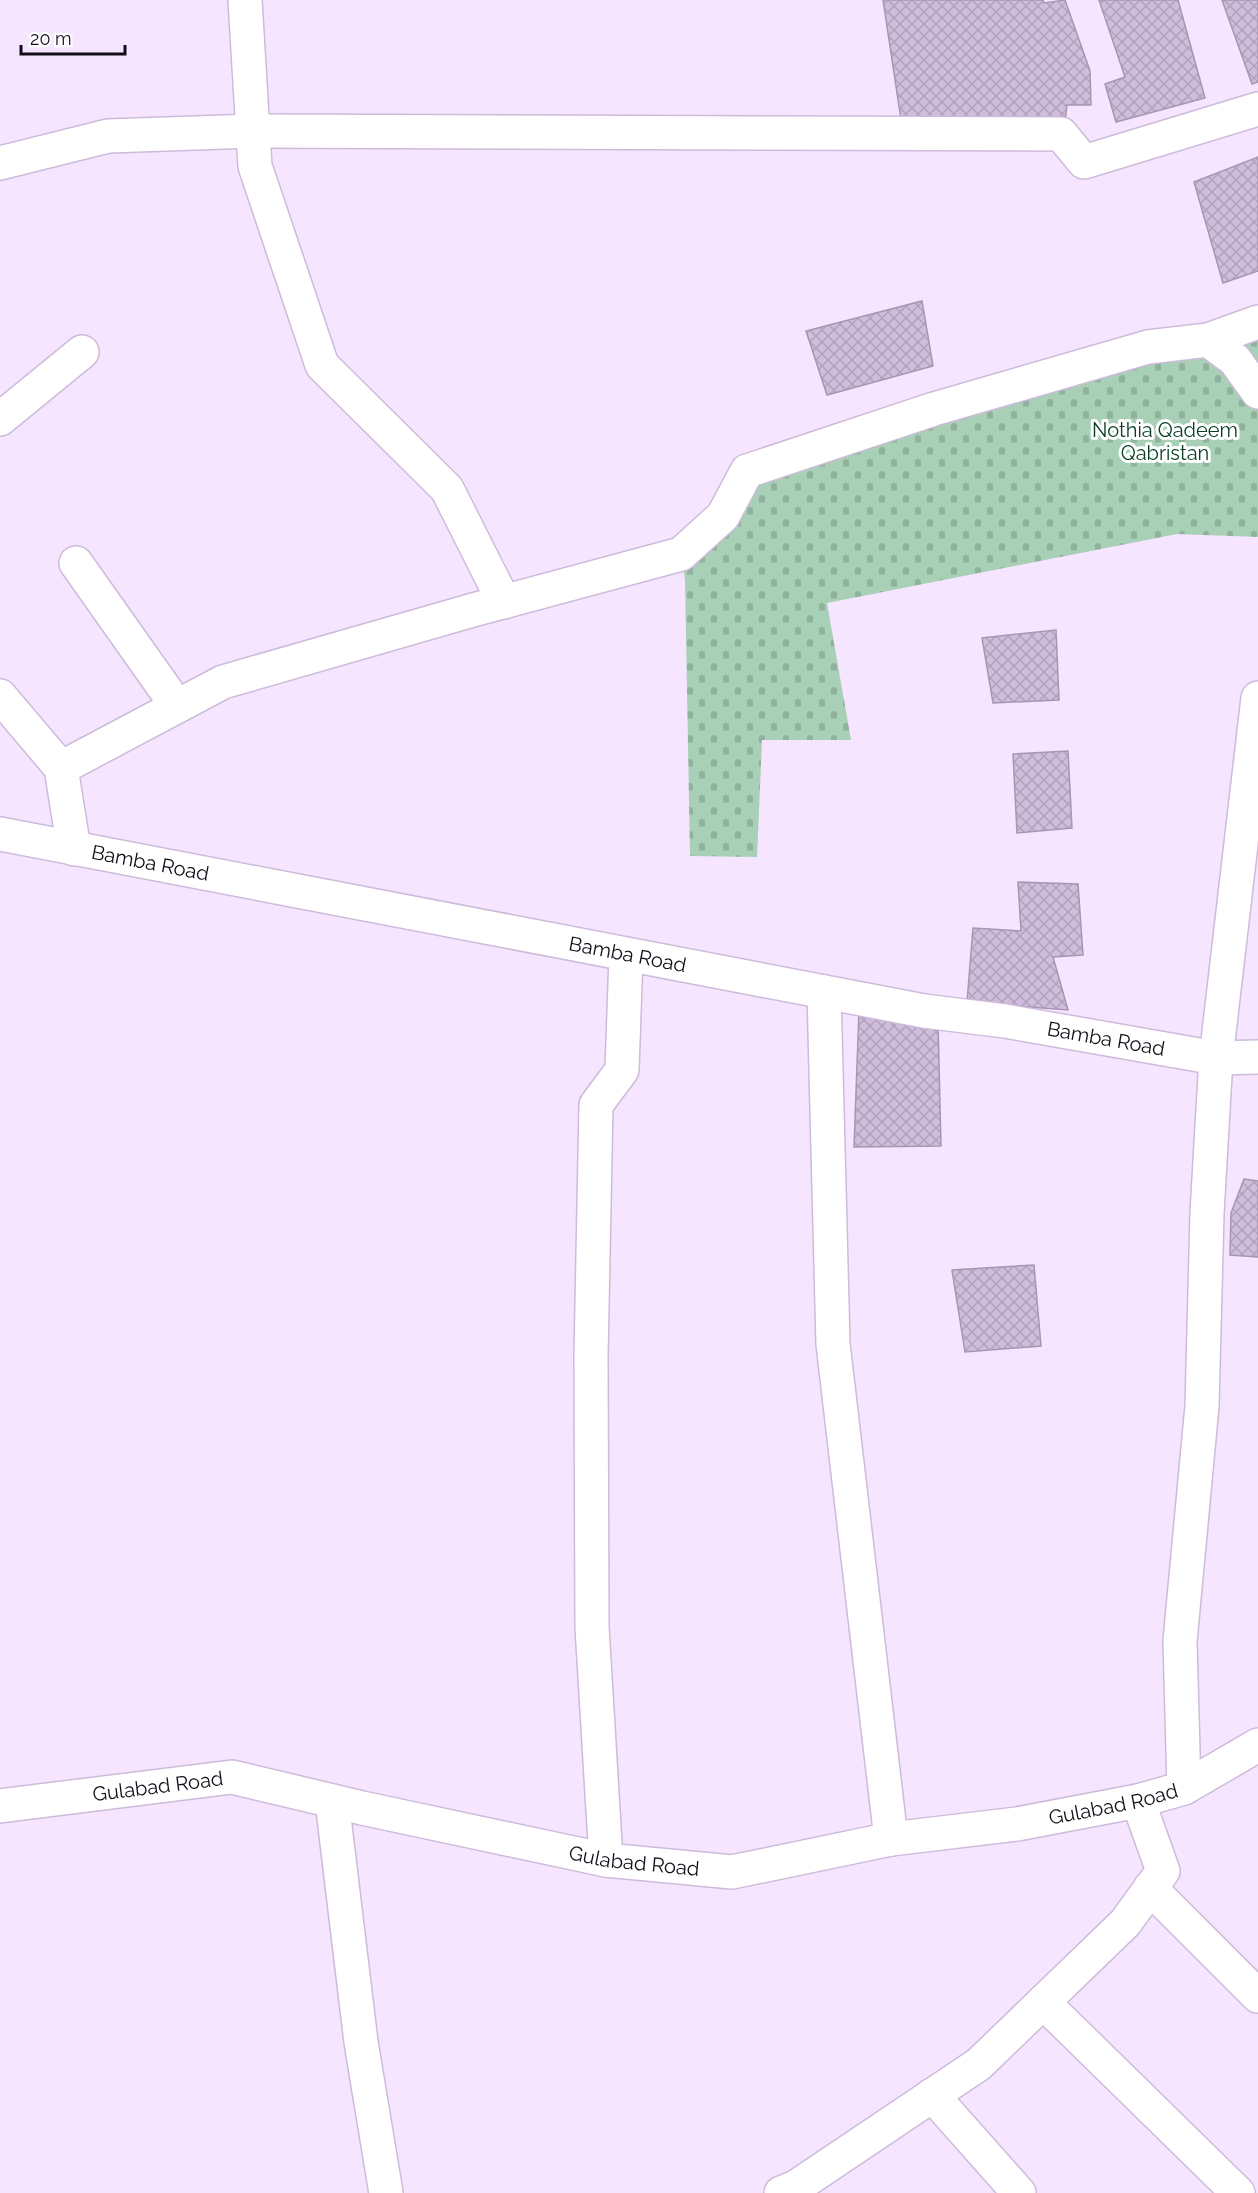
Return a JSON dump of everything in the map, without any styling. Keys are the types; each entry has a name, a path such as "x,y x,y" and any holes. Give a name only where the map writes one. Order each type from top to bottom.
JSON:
{"street":[{"path":"245,0 255,166 322,365 447,489 504,602"},
{"path":"0,162 108,136 253,131 1061,134 1084,162 1258,109"},
{"path":"61,768 223,682 681,554 723,516 747,471 934,409 1148,347 1208,340 1258,322"},
{"path":"1208,340 1235,360 1258,392"},
{"path":"0,419 82,352"},
{"path":"75,563 177,706"},
{"path":"0,696 61,768 74,849"},
{"path":"1184,1788 1180,1641 1202,1406 1207,1213 1216,1058 1258,698"},
{"name":"Bamba Road","path":"0,834 924,1011 1005,1021 1216,1058 1258,1057"},
{"path":"606,1860 592,1627 591,1356 595,1117 596,1105 622,1070 626,955"},
{"path":"824,992 833,1344 891,1839"},
{"name":"Gulabad Road","path":"0,1806 231,1777 606,1860 732,1872 891,1839 1017,1824 1138,1801 1184,1788 1258,1745"},
{"path":"332,1801 361,2042 386,2193"},
{"path":"781,2193 796,2187 979,2064 1125,1923 1163,1871 1138,1801"},
{"path":"1150,1888 1258,1996"},
{"path":"1043,2002 1238,2193"},
{"path":"932,2095 1019,2193"}],"green space":[{"name":"Nothia Qadeem Qabristan","path":"1258,322 1258,537 1177,534 827,603 851,740 762,740 757,857 690,856 685,579 681,554 747,471"}],"building":[{"path":"883,0 1043,0 1044,3 1065,0 1090,71 1091,105 1067,105 1064,129 902,126"},
{"path":"1099,0 1178,0 1205,98 1116,122 1105,84 1125,77"},
{"path":"1222,0 1258,0 1258,82 1252,84"},
{"path":"1258,157 1258,271 1223,283 1194,182"},
{"path":"922,301 933,366 827,395 806,331"},
{"path":"1056,630 1059,700 993,703 982,638"},
{"path":"1068,751 1072,828 1017,833 1013,754"},
{"path":"1018,882 1078,884 1083,955 1053,957 1068,1010 967,1002 973,928 1021,931"},
{"path":"859,1011 938,1022 941,1146 854,1147"},
{"path":"1244,1179 1258,1181 1258,1257 1230,1255 1231,1213"},
{"path":"1034,1265 1041,1346 965,1352 952,1270"}]}
